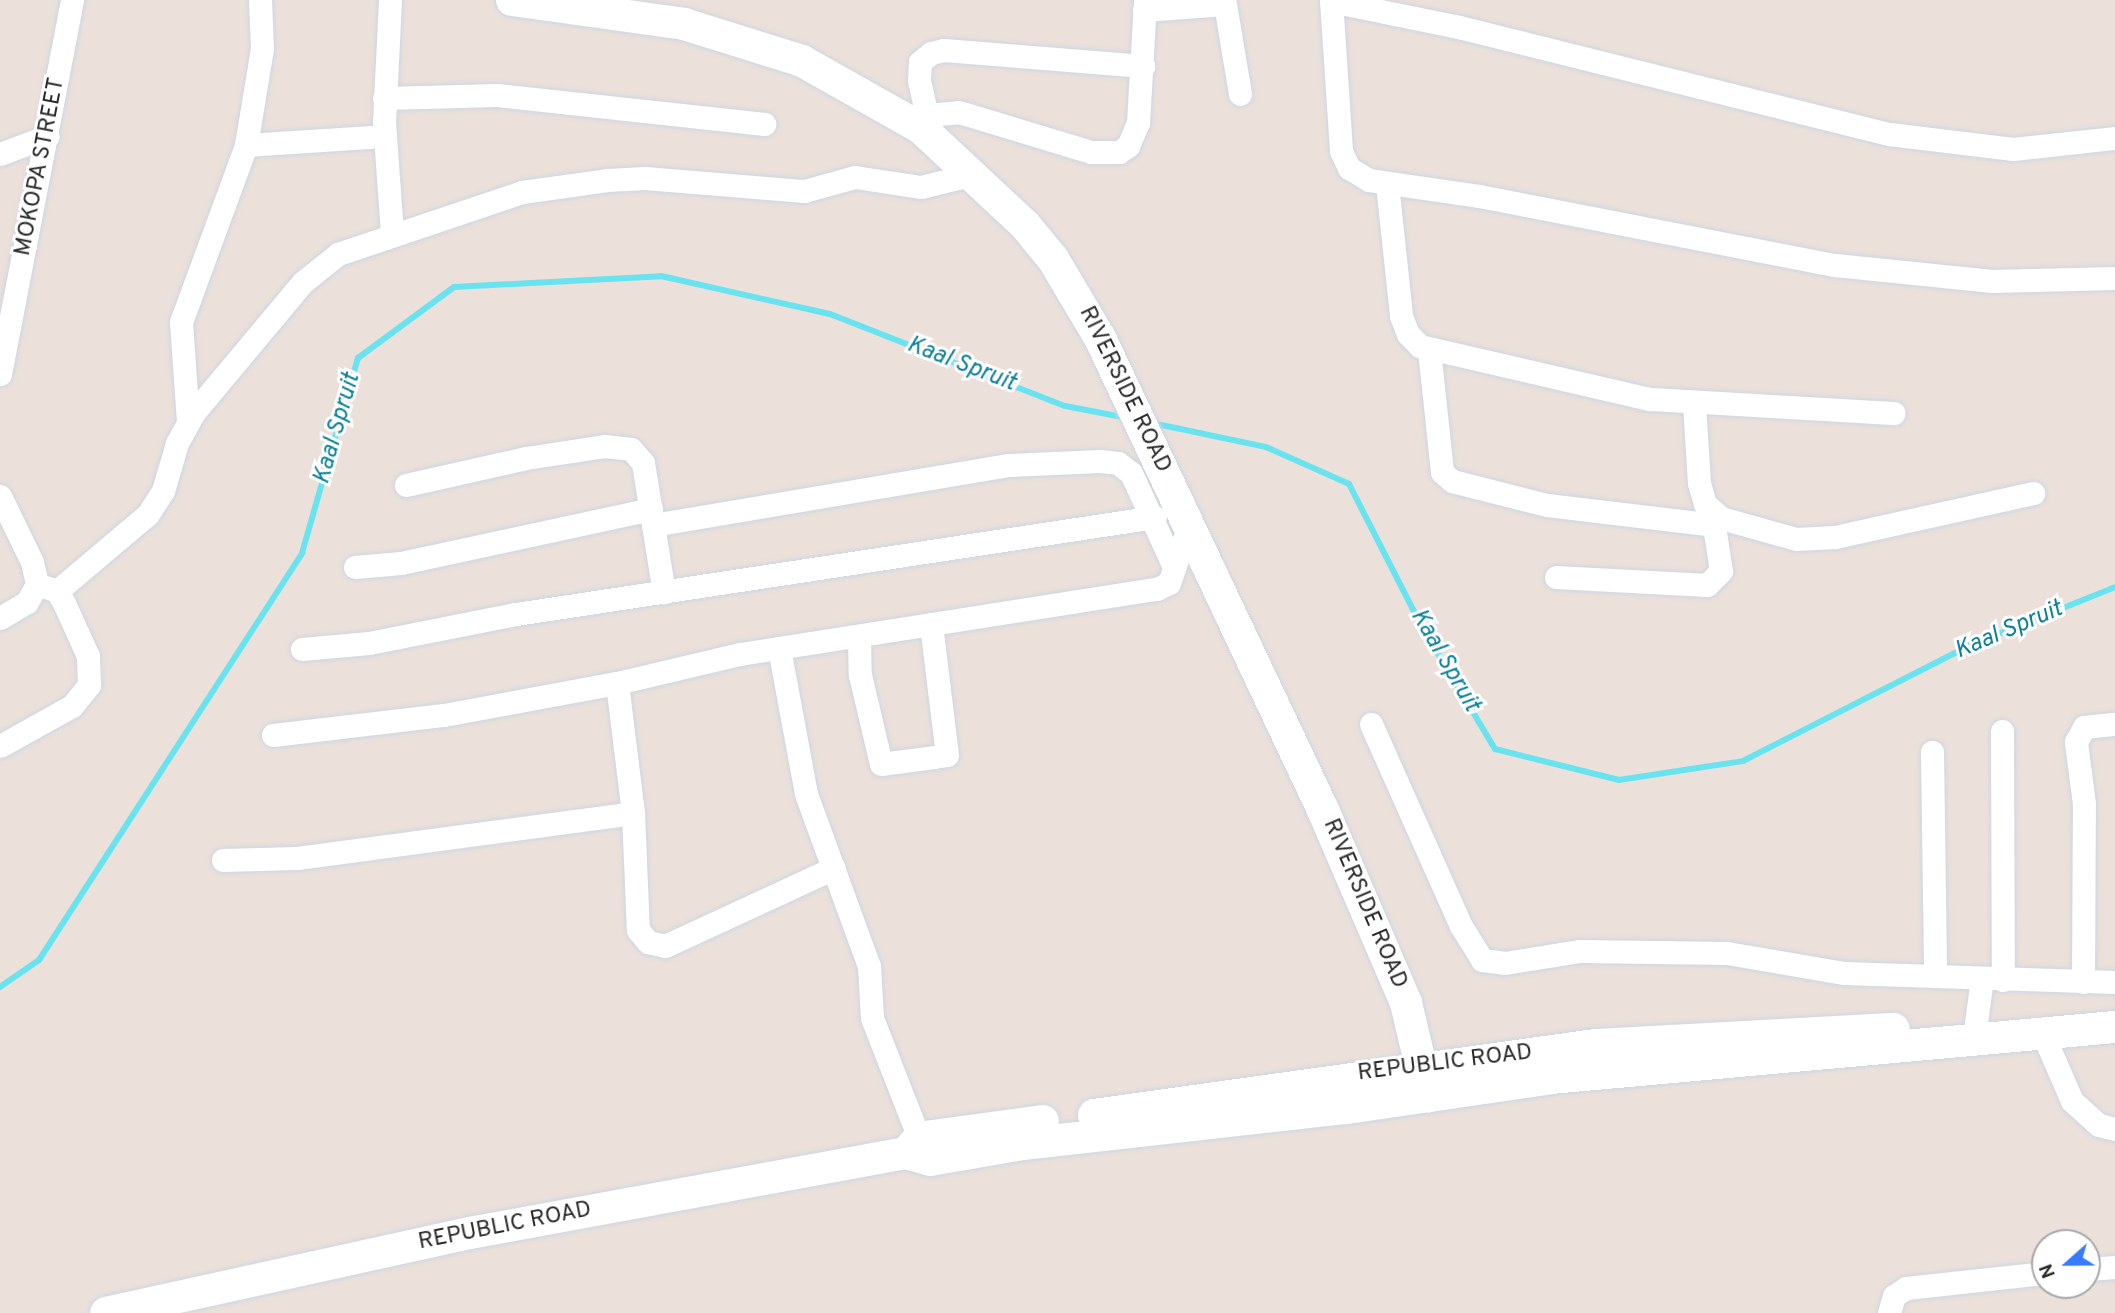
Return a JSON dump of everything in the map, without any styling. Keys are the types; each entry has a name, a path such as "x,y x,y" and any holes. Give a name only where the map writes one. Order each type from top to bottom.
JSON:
{"street":[{"name":"MOKOPA STREET","path":"0,374 6,308 48,136 72,0"},
{"path":"188,422 181,322 246,145 262,48 260,0"},
{"path":"390,0 384,136 392,233"},
{"name":"RIVERSIDE ROAD","path":"512,0 728,34 838,78 925,125 1053,259 1100,338 1134,407 1391,963 1412,1022 1425,1081"},
{"path":"2115,138 2013,149 1889,134 1459,27 1331,0 1341,151 1358,174 1387,184 1479,196 1835,265 1992,281 2115,278"},
{"path":"1143,66 944,50 931,53 920,62 919,80 925,125 948,111 959,112 1108,155 1128,146 1133,136 1143,66 1145,5 1225,2 1240,94"},
{"path":"384,98 497,95 764,124"},
{"path":"0,154 48,136"},
{"path":"246,145 384,136"},
{"path":"0,618 27,602 148,514 163,491 188,422 303,282 338,254 392,233 522,192 607,180 645,178 804,191 855,177 921,187 974,174"},
{"path":"1387,184 1401,316 1413,341 1429,350 1605,391 1693,404 1894,413"},
{"path":"1429,350 1442,472 1452,481 1547,505 1713,519 1796,539 1814,539 2033,493"},
{"path":"1556,577 1707,584 1721,571 1713,519 1699,483 1693,404"},
{"path":"407,485 526,458 621,446 639,453 664,592"},
{"path":"355,567 401,563 652,517 1009,465 1080,460 1118,463 1131,473 1155,517 1174,567"},
{"path":"0,496 32,562 88,656 89,685 72,706 0,746"},
{"path":"303,649 369,643 664,592 1155,517"},
{"path":"273,735 444,715 617,683 779,648 1157,589 1169,583 1189,525"},
{"path":"859,636 860,675 881,764 947,755 932,624"},
{"path":"779,648 799,767 869,967 872,1018 912,1145"},
{"path":"617,683 633,813 638,930 648,942 665,946 834,868"},
{"path":"1371,724 1461,926 1482,960 1505,963 1580,951 1727,953 1810,970 2115,982"},
{"path":"2082,982 2084,804 2076,742 2084,727 2115,724"},
{"path":"1985,1032 1993,979 2002,731"},
{"path":"1932,752 1935,976"},
{"path":"223,860 297,858 633,813"},
{"name":"REPUBLIC ROAD","path":"106,1313 470,1233 912,1145 930,1160 1425,1081 1595,1045 1707,1038 2042,1032 2115,1027"},
{"path":"2042,1032 2072,1101 2099,1125 2115,1129"},
{"path":"1889,1313 1894,1296 1906,1287 2031,1274"}],"waterway":[{"name":"Kaal Spruit","path":"0,987 39,960 302,553 358,358 454,287 661,276 830,314 1065,406 1128,418"},
{"name":"Kaal Spruit","path":"1152,423 1266,447 1349,484 1422,627 1495,749 1619,780 1743,761 1971,645 2115,587"}]}
